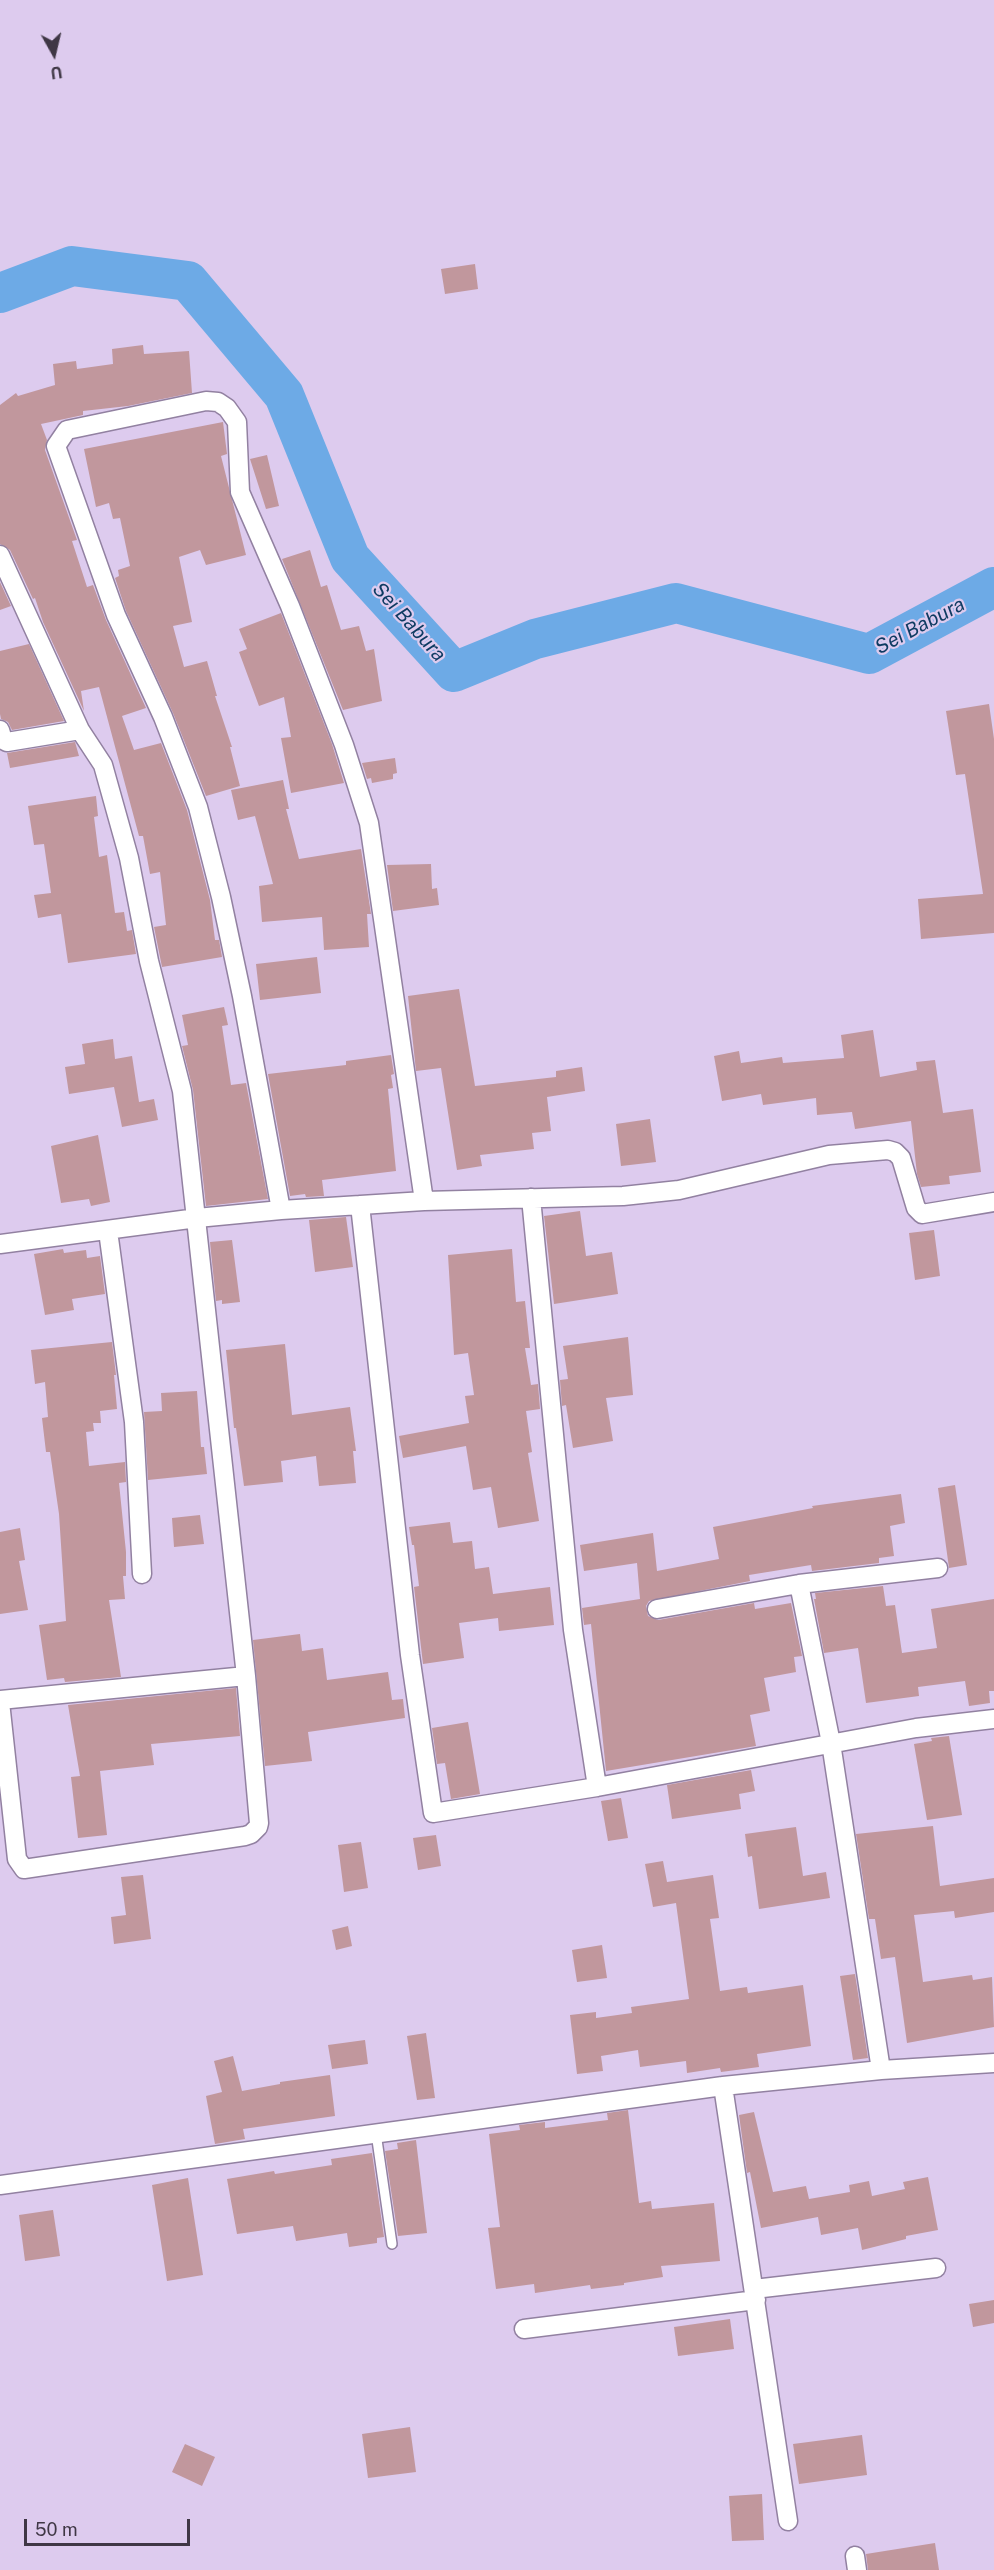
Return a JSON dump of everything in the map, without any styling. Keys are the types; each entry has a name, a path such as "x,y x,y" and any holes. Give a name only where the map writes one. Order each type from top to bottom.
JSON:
{"street":[{"path":"281,1210 242,996 221,897 198,807 163,717 116,615 56,446 67,430 206,401 218,402 227,408 237,422 240,492 307,649 344,745 369,823 424,1201"},
{"path":"0,555 80,730 103,765 129,858 149,961 182,1092 246,1676 259,1823 255,1831 245,1836 28,1870 20,1867 17,1859 0,1701 246,1676"},
{"path":"0,730 3,740 7,742 80,730"},
{"path":"0,1244 196,1218 281,1210 424,1201 623,1196 679,1190 829,1155 888,1150 895,1152 901,1158 916,1208 922,1214 994,1202"},
{"path":"531,1198 573,1630 597,1787"},
{"path":"360,1204 410,1655 432,1811 436,1814 597,1787 916,1728 994,1719"},
{"path":"108,1231 134,1422 142,1574"},
{"path":"657,1609 799,1584 938,1568"},
{"path":"799,1584 831,1743 881,2070"},
{"path":"0,2185 723,2086 881,2070 994,2063"},
{"path":"723,2086 788,2521"},
{"path":"524,2329 936,2268"}],"lane":[{"path":"376,2133 392,2244"}],"building":[{"path":"475,264 478,289 445,294 441,269"},
{"path":"143,345 144,354 189,351 192,393 128,406 83,411 83,415 41,424 47,440 45,450 77,540 72,541 87,587 93,585 106,620 146,708 122,716 134,750 161,743 187,810 210,900 215,940 219,940 222,957 162,967 154,927 166,925 160,872 150,874 143,836 139,836 99,687 81,691 84,711 43,622 35,598 33,599 10,550 0,544 0,405 16,393 18,396 55,385 53,364 76,361 77,369 113,364 112,349"},
{"path":"223,422 227,454 221,456 246,555 206,565 200,550 179,557 192,622 173,626 184,667 207,661 217,696 215,696 232,747 230,747 240,786 206,796 173,713 126,611 115,578 119,576 118,570 130,566 120,518 113,519 109,503 96,507 84,449"},
{"path":"267,455 279,506 266,509 250,459"},
{"path":"310,550 321,587 327,585 341,630 359,626 366,651 374,649 382,701 343,710 282,559"},
{"path":"0,582 11,606 0,610"},
{"path":"281,613 332,744 344,783 291,793 281,738 291,737 284,697 259,706 239,652 247,649 239,629"},
{"path":"29,644 64,721 12,730 8,722 1,719 0,714 0,651"},
{"path":"989,704 994,739 994,933 921,939 918,899 983,894 965,774 956,775 946,711"},
{"path":"75,742 79,756 10,768 7,753"},
{"path":"395,758 397,773 393,774 393,779 372,783 371,778 367,779 362,763"},
{"path":"283,780 289,809 286,809 299,859 361,849 371,914 367,914 369,947 324,950 322,917 262,922 259,886 273,884 255,816 238,820 231,790"},
{"path":"96,796 98,816 94,817 99,857 107,855 115,913 124,912 127,931 132,930 136,954 68,963 61,914 38,918 34,895 51,893 44,844 34,845 28,806"},
{"path":"431,864 432,889 437,888 439,905 393,911 387,865"},
{"path":"317,957 321,993 260,1000 256,964"},
{"path":"459,989 475,1086 556,1077 556,1071 582,1067 585,1091 547,1097 551,1131 532,1133 534,1149 480,1155 482,1166 457,1170 441,1068 416,1071 408,996"},
{"path":"224,1007 228,1025 222,1026 231,1085 246,1083 268,1199 206,1206 193,1090 182,1046 188,1045 182,1015"},
{"path":"873,1030 880,1077 917,1070 916,1062 935,1060 943,1113 973,1109 981,1172 949,1176 950,1184 921,1187 917,1174 911,1121 855,1129 852,1112 817,1115 816,1098 763,1105 761,1094 722,1101 714,1056 739,1051 741,1063 782,1057 783,1063 844,1058 841,1035"},
{"path":"113,1039 115,1059 132,1056 139,1102 154,1099 158,1120 122,1127 114,1087 69,1094 65,1067 85,1064 82,1044"},
{"path":"391,1055 394,1074 391,1075 393,1088 388,1089 396,1171 322,1180 324,1196 306,1197 305,1194 290,1196 268,1074 346,1065 346,1061"},
{"path":"650,1119 656,1162 621,1166 616,1124"},
{"path":"98,1135 110,1202 91,1206 89,1199 61,1203 51,1146"},
{"path":"580,1211 586,1256 612,1252 618,1294 554,1304 544,1216"},
{"path":"346,1217 353,1267 315,1272 309,1220"},
{"path":"934,1230 940,1276 915,1280 909,1233"},
{"path":"232,1240 240,1302 222,1304 222,1300 216,1301 210,1242"},
{"path":"63,1249 64,1253 86,1250 87,1258 100,1256 105,1294 72,1299 74,1310 45,1315 34,1254"},
{"path":"512,1249 516,1302 525,1301 530,1348 525,1348 531,1385 538,1384 540,1409 526,1411 532,1452 528,1453 539,1521 498,1528 491,1487 473,1490 466,1446 403,1458 399,1436 469,1423 465,1396 474,1395 468,1353 454,1355 448,1255"},
{"path":"628,1337 633,1395 606,1398 613,1441 573,1448 566,1405 562,1406 560,1380 568,1379 563,1346"},
{"path":"112,1342 117,1409 100,1411 101,1423 93,1423 94,1431 86,1432 89,1466 125,1462 126,1482 119,1483 126,1552 126,1576 123,1576 125,1599 109,1600 121,1677 65,1682 64,1678 47,1680 39,1625 66,1621 59,1514 50,1452 46,1452 42,1418 48,1417 45,1382 35,1384 31,1350"},
{"path":"285,1344 292,1415 350,1407 356,1451 353,1451 356,1483 319,1486 316,1456 281,1461 283,1482 244,1486 236,1428 234,1428 226,1350"},
{"path":"197,1391 201,1447 204,1447 207,1474 148,1480 144,1412 162,1411 161,1393"},
{"path":"955,1485 967,1565 949,1568 938,1488"},
{"path":"901,1494 905,1523 890,1526 894,1556 879,1558 879,1563 812,1571 811,1565 749,1575 750,1581 649,1601 646,1606 648,1616 658,1620 754,1603 755,1609 791,1603 802,1656 794,1657 796,1672 764,1678 770,1711 750,1715 756,1746 606,1771 591,1624 584,1625 582,1608 640,1599 637,1563 584,1571 580,1545 653,1533 657,1571 719,1559 713,1527 813,1508 812,1506"},
{"path":"200,1515 204,1544 174,1547 172,1518"},
{"path":"450,1522 453,1543 472,1541 475,1569 489,1567 493,1594 550,1587 554,1625 499,1631 498,1618 459,1623 464,1658 423,1664 414,1587 419,1586 414,1545 412,1545 409,1527"},
{"path":"20,1528 25,1560 19,1561 28,1610 0,1614 0,1532"},
{"path":"883,1586 886,1606 895,1605 902,1653 937,1648 931,1609 994,1599 994,1691 989,1691 990,1703 969,1706 965,1681 918,1687 919,1696 866,1703 858,1648 824,1653 814,1599 816,1599 815,1593"},
{"path":"300,1634 302,1651 323,1648 327,1680 388,1672 392,1700 403,1699 405,1718 308,1732 312,1761 265,1766 253,1640"},
{"path":"236,1688 240,1736 151,1744 154,1765 100,1771 107,1835 78,1838 71,1777 80,1776 68,1705"},
{"path":"468,1722 480,1794 451,1799 445,1763 437,1764 432,1728"},
{"path":"949,1736 962,1815 927,1820 914,1744 932,1741 931,1738"},
{"path":"751,1770 755,1791 739,1794 741,1809 672,1819 667,1785"},
{"path":"621,1798 628,1838 608,1841 601,1801"},
{"path":"933,1826 940,1886 994,1878 994,1912 955,1918 954,1911 914,1915 923,1982 972,1975 973,1980 992,1977 994,2027 907,2043 895,1957 881,1959 875,1919 869,1919 856,1834"},
{"path":"796,1827 803,1876 826,1872 830,1898 759,1909 752,1856 748,1857 745,1834"},
{"path":"436,1835 441,1866 418,1870 413,1838"},
{"path":"361,1842 368,1888 344,1892 338,1845"},
{"path":"663,1861 667,1882 713,1875 719,1918 710,1919 720,1991 747,1987 748,1993 803,1985 811,2046 757,2054 759,2067 721,2072 720,2068 687,2073 686,2061 640,2067 638,2050 601,2056 603,2071 577,2074 570,2015 596,2012 596,2018 632,2013 631,2007 689,1999 676,1903 653,1907 645,1864"},
{"path":"143,1875 151,1939 114,1944 111,1917 126,1915 121,1877"},
{"path":"348,1926 352,1946 336,1950 332,1930"},
{"path":"602,1945 607,1978 577,1982 572,1950"},
{"path":"855,1974 868,2058 853,2060 840,1976"},
{"path":"426,2033 435,2098 417,2100 407,2036"},
{"path":"365,2040 368,2064 332,2069 328,2045"},
{"path":"233,2056 242,2091 280,2084 280,2082 330,2075 335,2116 243,2129 245,2139 215,2144 206,2096 222,2092 214,2061"},
{"path":"628,2110 639,2203 651,2201 652,2209 714,2203 720,2261 661,2266 663,2277 624,2283 624,2285 591,2289 590,2285 535,2293 534,2284 496,2289 488,2228 500,2227 489,2134 520,2130 519,2125 545,2122 545,2128 608,2120 607,2113"},
{"path":"754,2112 773,2192 806,2186 809,2199 850,2192 849,2185 869,2181 872,2196 905,2189 903,2182 928,2177 938,2230 906,2236 906,2239 862,2250 858,2228 821,2235 818,2217 761,2228 750,2172 747,2173 739,2115"},
{"path":"416,2140 427,2233 398,2236 385,2151 398,2149 397,2143"},
{"path":"372,2153 384,2237 377,2238 377,2243 349,2247 347,2233 296,2241 293,2226 237,2234 227,2179 332,2165 331,2159"},
{"path":"188,2178 203,2275 167,2281 152,2185"},
{"path":"53,2210 60,2256 25,2261 19,2215"},
{"path":"994,2300 994,2323 973,2327 969,2304"},
{"path":"730,2319 734,2349 678,2356 674,2327"},
{"path":"410,2427 416,2472 368,2478 362,2434"},
{"path":"862,2435 867,2475 799,2484 793,2444"},
{"path":"185,2444 215,2457 202,2486 172,2472"},
{"path":"762,2494 764,2540 732,2541 729,2496"},
{"path":"935,2543 939,2570 868,2570 866,2554"}],"waterway":[{"name":"Sei Babura","path":"0,293 72,266 188,281 284,395 350,558 454,672 535,639 676,603 869,654 994,587"}]}
